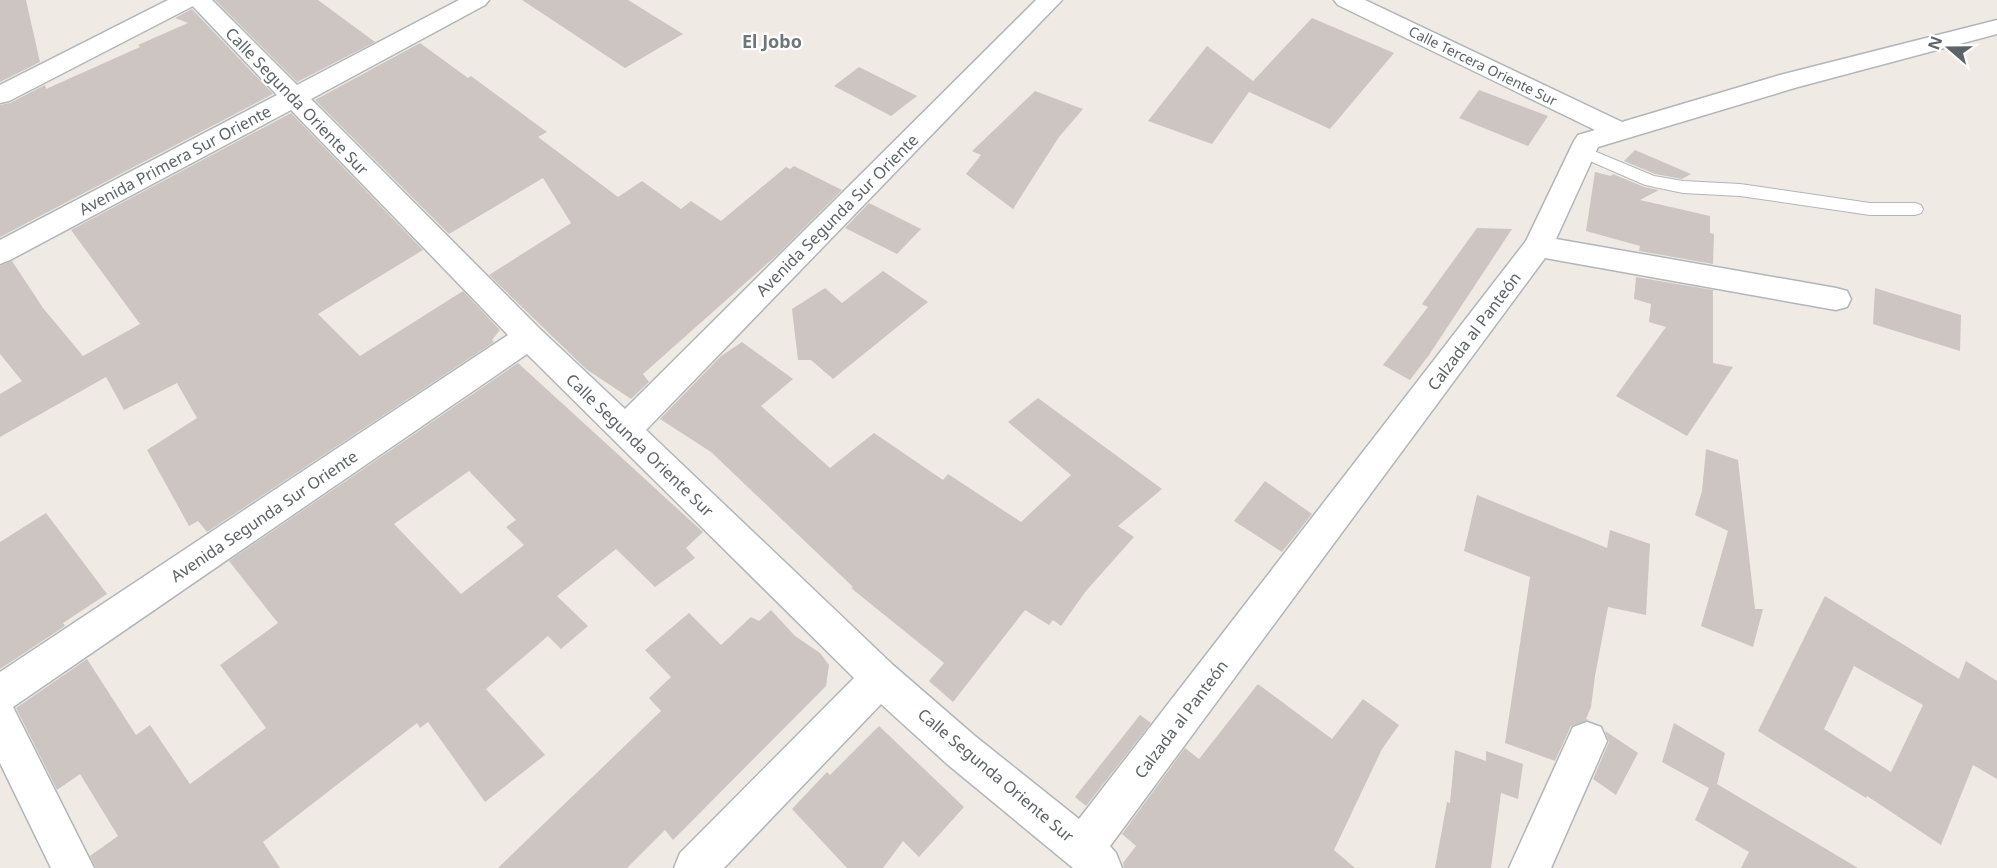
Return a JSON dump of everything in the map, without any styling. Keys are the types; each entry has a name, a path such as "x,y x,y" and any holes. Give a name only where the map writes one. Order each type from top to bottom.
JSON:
{"street":[{"path":"0,95 187,0"},
{"name":"Calle Segunda Oriente Sur","path":"199,0 529,337 880,678 1092,859"},
{"name":"Avenida Primera Sur Oriente","path":"0,253 477,0"},
{"name":"Avenida Segunda Sur Oriente","path":"625,430 1050,0"},
{"name":"Calle Tercera Oriente Sur","path":"1346,0 1620,131"},
{"name":"Calzada al Panteón","path":"1092,859 1101,823 1538,246 1587,141 1789,81 1997,27"},
{"path":"1538,246 1836,299"},
{"name":"Avenida Segunda Sur Oriente","path":"0,694 529,337"},
{"path":"695,868 880,678"},
{"path":"0,721 73,868"},
{"path":"1530,868 1587,741"}],"lane":[{"path":"1582,152 1651,181 1683,187 1740,190 1870,209 1915,209"}],"building":[{"path":"0,0 26,0 40,62 0,82"},
{"path":"215,0 318,0 375,42 297,82"},
{"path":"522,0 628,0 683,34 625,68"},
{"path":"192,9 273,94 0,237 0,105 10,103 45,85 46,89 188,23 175,18"},
{"path":"1312,18 1394,53 1330,129 1249,92 1212,144 1148,121 1207,46 1253,81"},
{"path":"420,43 468,78 471,76 547,132 538,137 618,197 642,181 681,209 691,201 721,221 786,167 790,169 794,166 842,190 778,254 643,374 649,382 631,399 586,369 489,275 571,223 543,178 449,234 315,100"},
{"path":"859,67 917,96 891,116 834,86"},
{"path":"1479,90 1548,116 1528,146 1459,118"},
{"path":"1035,91 1083,109 1059,137 1013,209 966,174 981,155 972,151"},
{"path":"291,113 423,250 318,314 360,356 463,291 500,330 492,340 494,342 207,532 198,521 189,526 147,450 197,418 177,383 124,410 106,377 0,437 0,394 22,381 0,354 0,266 12,261 43,308 83,356 140,324 71,230"},
{"path":"1635,150 1691,174 1682,179 1655,174 1624,161"},
{"path":"1595,172 1611,176 1613,174 1644,187 1659,190 1640,200 1710,216 1710,233 1714,234 1713,264 1639,251 1640,246 1586,231"},
{"path":"869,203 921,229 897,254 845,228"},
{"path":"1477,228 1512,229 1410,380 1383,365 1428,307 1422,304"},
{"path":"883,271 928,302 833,379 811,360 798,360 792,309 825,288 842,303"},
{"path":"1636,277 1713,290 1713,363 1733,367 1687,436 1616,396 1666,327 1649,322 1651,304 1634,299"},
{"path":"1875,288 1961,315 1960,351 1873,324"},
{"path":"742,342 793,379 761,406 830,468 874,433 943,480 948,474 1021,522 1071,475 1008,422 1038,398 1162,489 1118,526 1134,537 1086,591 1061,626 1053,620 1049,625 1025,610 953,702 929,681 944,663 851,588 853,587 711,452 660,419 721,356"},
{"path":"518,363 703,532 686,548 695,558 655,587 616,549 557,596 588,626 561,649 548,636 486,689 545,755 485,802 428,722 420,728 417,723 263,842 280,868 96,868 90,856 118,836 80,774 57,790 16,708 87,659 136,735 150,725 190,784 266,728 220,665 278,623 229,561","holes":["469,471 516,520 506,527 524,545 461,594 394,524"]},
{"path":"1706,449 1738,460 1755,609 1763,609 1753,647 1701,626 1728,531 1695,515 1702,491"},
{"path":"1265,481 1312,514 1282,552 1234,521"},
{"path":"1477,495 1607,548 1610,530 1650,544 1646,615 1608,607 1591,707 1586,719 1589,720 1571,726 1555,761 1505,743 1530,577 1464,551"},
{"path":"46,513 107,594 63,623 65,626 0,669 0,542"},
{"path":"1825,596 1959,679 1966,661 1997,681 1997,779 1973,765 1941,845 1867,796 1866,798 1758,731","holes":["1854,666 1923,705 1891,772 1824,729"]},
{"path":"771,610 795,636 820,653 829,665 826,686 673,840 665,830 627,868 498,868 661,711 649,698 671,677 645,650 689,613 721,645 751,617 759,621"},
{"path":"1258,684 1332,739 1363,699 1399,725 1382,749 1334,850 1355,868 1124,868 1123,863 1136,846 1122,834 1185,748 1199,759"},
{"path":"1140,715 1151,723 1086,806 1075,797"},
{"path":"1674,723 1725,753 1717,784 1858,868 1741,868 1749,852 1695,820 1709,788 1662,762"},
{"path":"879,726 964,807 919,857 903,841 883,868 847,868 792,809 827,772 830,775"},
{"path":"1605,731 1638,753 1616,795 1593,779 1609,742"},
{"path":"1455,750 1486,761 1486,751 1523,764 1518,799 1501,793 1491,868 1435,868 1447,802 1450,803"}],"district":[{"name":"El Jobo","path":"772,42"}]}
